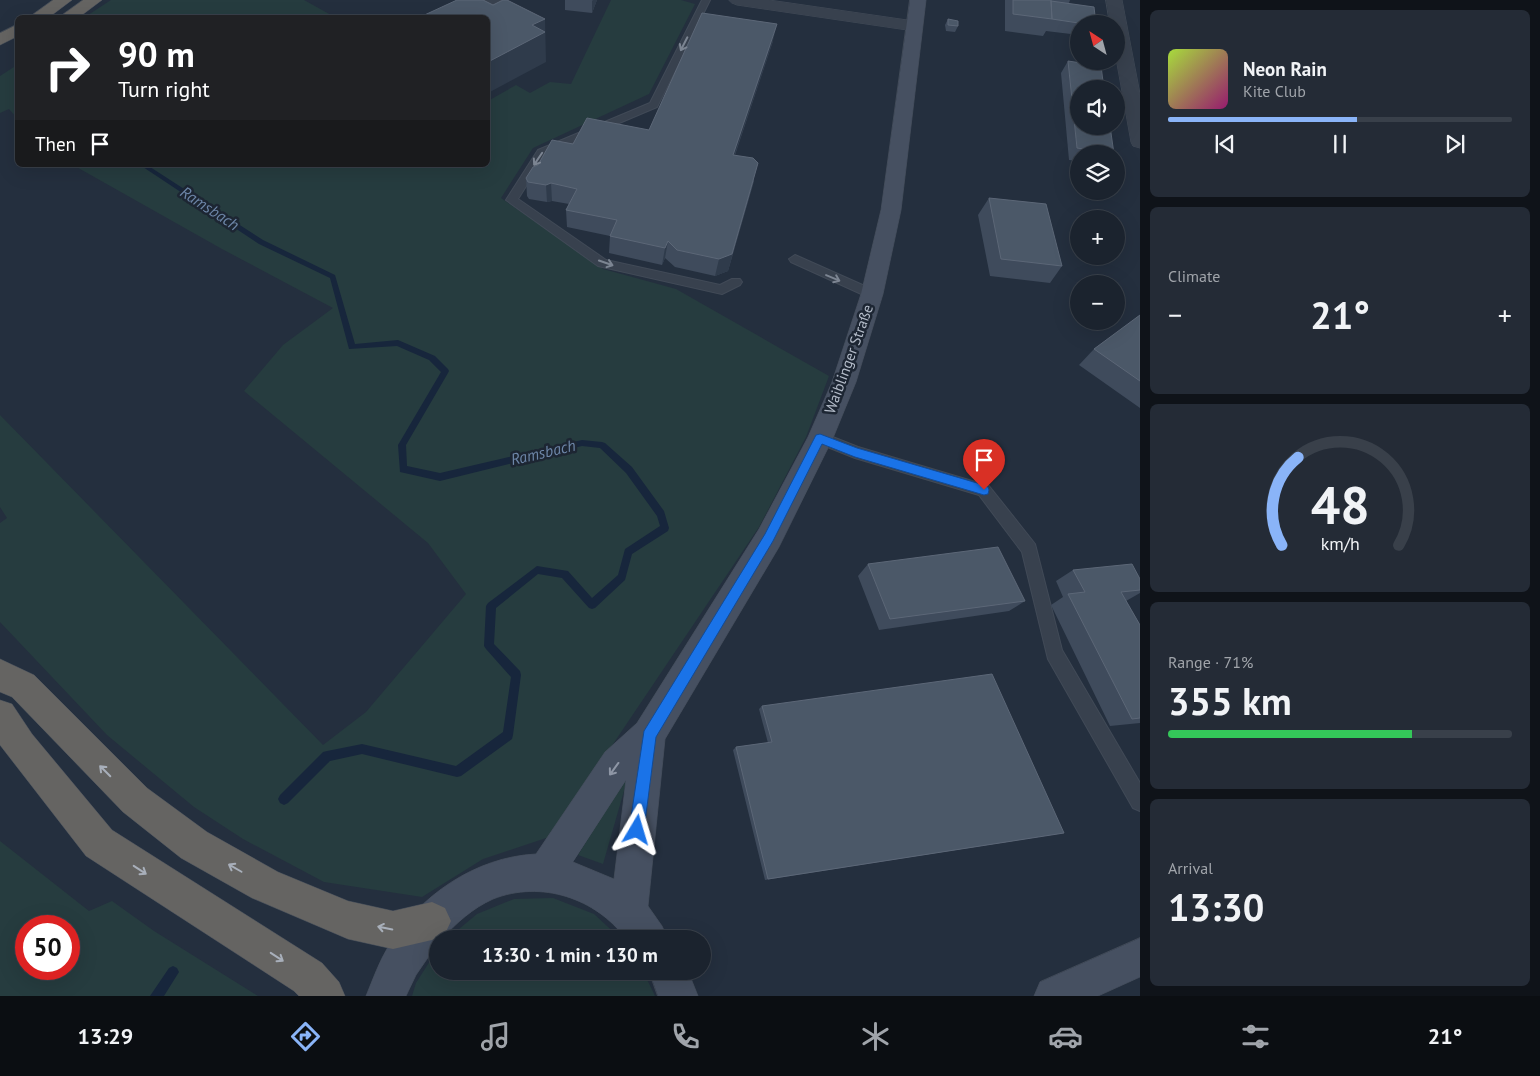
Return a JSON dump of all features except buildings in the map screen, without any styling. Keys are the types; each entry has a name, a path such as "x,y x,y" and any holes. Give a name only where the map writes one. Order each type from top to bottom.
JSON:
{"highway":[{"path":"41,15 64,0"},
{"path":"71,15 94,0"},
{"path":"8,47 15,34"},
{"path":"0,675 23,686 134,800 194,845 265,885 348,920 393,930 432,921"},
{"path":"0,716 20,746 99,843 308,977 326,996"}],"main road":[{"name":"Waiblinger Straße","path":"545,872 617,764 649,735 769,538 820,438 844,382 872,294 892,210 918,0"},
{"name":"Waiblinger Straße","path":"639,926 637,830 649,735"},
{"path":"386,996 390,984 415,940 432,921 460,899 487,883 520,874 545,872 596,888 639,926"},
{"path":"1054,996 1140,957"},
{"path":"672,980 678,996"}],"street":[{"path":"462,15 493,0"},
{"path":"737,0 914,26"},
{"path":"1114,0 1136,100 1140,142"}],"lane":[{"path":"706,0 654,105 542,152 512,200 602,263 722,290 736,282"},
{"path":"795,259 872,294"},
{"path":"820,438 855,452 984,490 1029,549 1054,653 1140,801"}],"green space":[{"path":"111,0 304,0 331,15 88,15"},
{"path":"611,0 681,0 695,4 649,94 533,148 501,198 603,269 676,289 829,376 806,437 759,527 603,759 555,835 483,859 422,897 324,882 243,839 194,807 107,735 0,622 0,523 7,518 0,507 0,415 323,745 366,712 466,594 428,543 244,391 283,345 333,308 222,249 77,167 490,167 490,100 516,85 530,93 550,82 571,84"},
{"path":"15,66 15,116 9,109 0,113 0,76"},
{"path":"630,770 603,864 578,855"},
{"path":"0,841 89,911 112,901 154,931 258,996 0,996"},
{"path":"553,898 594,914 611,930 458,930 477,914 514,899"},
{"path":"429,963 429,980 647,980 655,996 412,996 416,983"}],"waterway":[{"name":"Ramsbach","path":"146,167 261,242 333,277 352,347 398,343 432,358 445,371 402,445 403,469 440,477 582,443 602,445 629,470 661,514 665,528 628,552 622,577 592,605 565,574 537,570 491,606 489,646 516,675 508,735 457,772 362,749 327,756 284,799"},
{"name":"Ramsbach","path":"156,996 173,972"}],"route":[{"path":"637,830 649,735 769,538 820,438 855,452 984,490"}]}
